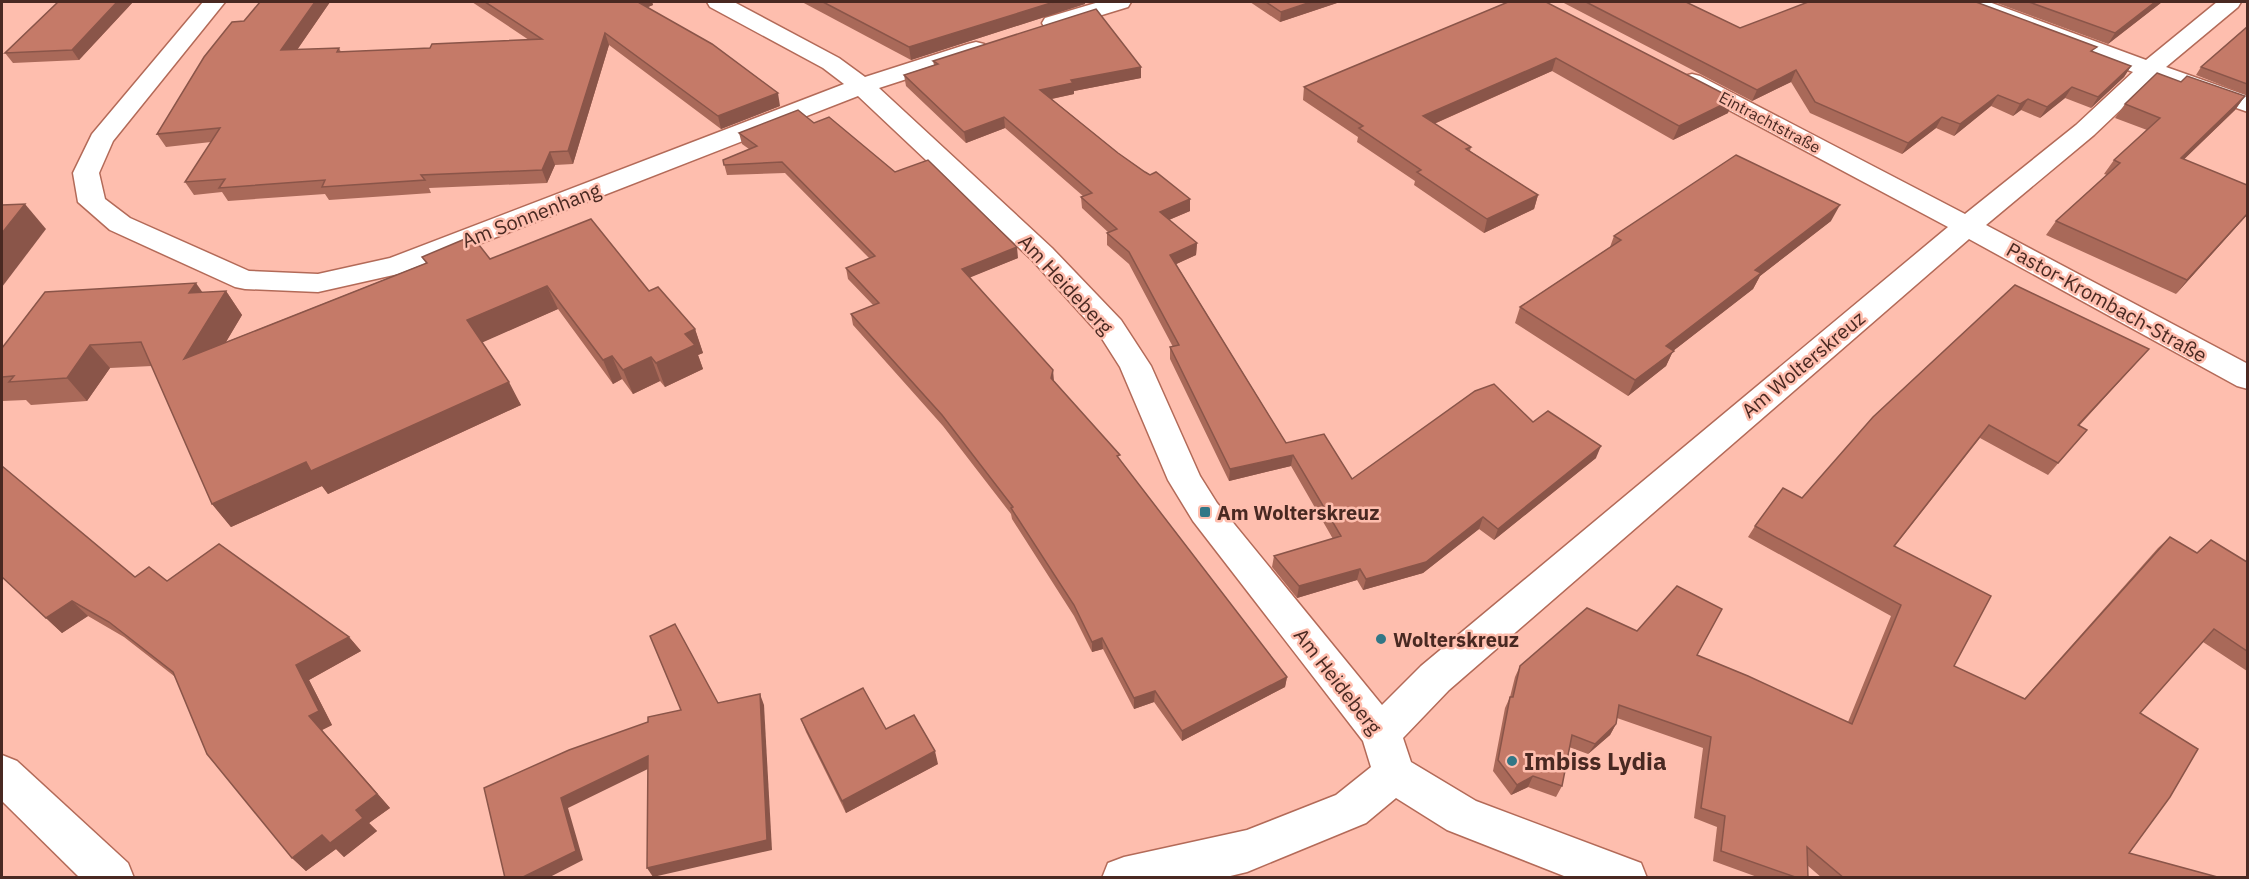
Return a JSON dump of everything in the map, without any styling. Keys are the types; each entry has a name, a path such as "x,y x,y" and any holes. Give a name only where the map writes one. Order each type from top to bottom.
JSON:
{"street":[{"name":"Am Sonnenhang","path":"214,2 101,140 86,172 92,202 120,224 245,280 318,283 397,266 862,86 997,42"},
{"name":"Am Heideberg","path":"718,2 831,63 862,86 1042,254 1110,327 1136,366 1185,480 1205,512 1381,733 1394,774"},
{"path":"1030,31 1120,2"},
{"path":"1971,2 2048,33 2247,105"},
{"name":"Am Wolterskreuz","path":"1381,733 1436,678 1967,225 2085,130 2150,69 2230,2"},
{"name":"Eintrachtstraße","path":"1666,67 1967,225"},
{"name":"Pastor-Krombach-Straße","path":"1967,225 2247,378"},
{"path":"2,774 112,878"},
{"path":"1124,878 1247,851 1351,809 1394,774 1462,816 1625,878"}],"building":[{"path":"58,2 117,2 72,50 5,53"},
{"path":"260,2 315,2 281,50 339,48 337,52 430,48 432,44 542,39 485,2 638,2 712,44 778,93 718,116 605,33 568,151 550,152 542,170 421,175 425,180 322,187 325,180 219,188 225,179 185,182 220,128 157,134 204,57 232,22 244,21"},
{"path":"823,2 1054,2 909,47"},
{"path":"1266,2 1311,2 1281,12"},
{"path":"1508,2 1546,2 1734,99 1679,126 1556,58 1423,116 1471,147 1466,149 1538,195 1487,219 1417,172 1421,170 1359,128 1363,126 1304,87"},
{"path":"1586,2 1686,2 1740,28 1808,2 1976,2 2097,47 2091,51 2131,66 2098,97 2072,87 2047,107 2028,99 2020,104 1998,95 1960,124 1942,117 1908,143 1815,102 1796,70 1757,90"},
{"path":"2029,2 2155,2 2115,33"},
{"path":"1096,9 1141,67 1071,80 1073,83 1040,90 1118,153 1150,175 1156,172 1190,199 1160,212 1197,243 1170,255 1286,443 1324,434 1352,479 1475,391 1494,384 1533,422 1548,411 1601,446 1498,529 1483,517 1426,562 1366,579 1360,569 1299,586 1274,556 1341,536 1293,455 1230,469 1170,347 1179,345 1129,252 1107,233 1117,229 1081,197 1092,193 1004,117 964,132 904,75 938,64 933,61"},
{"path":"2247,27 2247,84 2201,67"},
{"path":"2157,73 2181,82 2187,76 2245,96 2181,158 2247,185 2247,214 2187,280 2056,221 2120,163 2114,160 2160,118 2125,104"},
{"path":"798,110 814,123 829,117 895,172 928,160 1017,247 962,269 1053,370 1051,378 1120,455 1117,456 1287,677 1182,731 1155,691 1134,698 1102,638 1092,642 1074,605 1011,508 1013,507 942,415 851,314 879,303 846,268 875,256 782,162 724,165 723,160 757,146 739,133"},
{"path":"1736,155 1840,205 1755,270 1761,273 1666,346 1674,351 1635,380 1520,307 1621,240 1614,236"},
{"path":"25,204 2,233 2,205"},
{"path":"591,219 649,291 658,287 695,329 685,334 695,345 656,363 651,357 623,370 612,356 603,360 547,286 467,320 509,382 311,471 306,462 212,504 141,342 90,345 67,378 9,382 14,376 2,377 2,348 45,292 196,283 189,293 226,291 184,359 427,263 422,257 472,236 490,259"},
{"path":"2015,285 2149,349 2078,425 2087,430 2058,463 1989,425 1894,546 1991,596 1954,666 2025,699 2170,537 2197,553 2211,540 2247,562 2247,651 2214,629 2140,713 2198,749 2170,797 2129,853 2221,878 1844,878 1807,847 1808,878 1798,878 1721,851 1725,816 1701,808 1711,737 1619,705 1616,724 1595,744 1572,735 1562,786 1533,776 1517,785 1498,760 1510,697 1513,697 1520,666 1587,608 1637,631 1677,586 1722,609 1697,655 1852,724 1901,605 1755,526 1783,488 1802,498 1873,417"},
{"path":"2,466 135,577 149,567 167,581 219,544 349,637 296,665 319,711 309,716 377,794 356,810 363,818 330,843 322,835 292,858 207,754 173,672 109,622 72,601 46,618 2,577"},
{"path":"675,624 718,703 760,694 767,840 647,868 648,756 561,798 576,851 521,878 505,878 484,788 569,750 648,722 648,717 681,710 650,636"},
{"path":"863,688 886,729 914,715 935,751 842,801 801,719"}],"place":[{"name":"Am Wolterskreuz","path":"1205,512"},
{"name":"Wolterskreuz","path":"1381,639"},
{"name":"Imbiss Lydia","path":"1512,761"}]}
